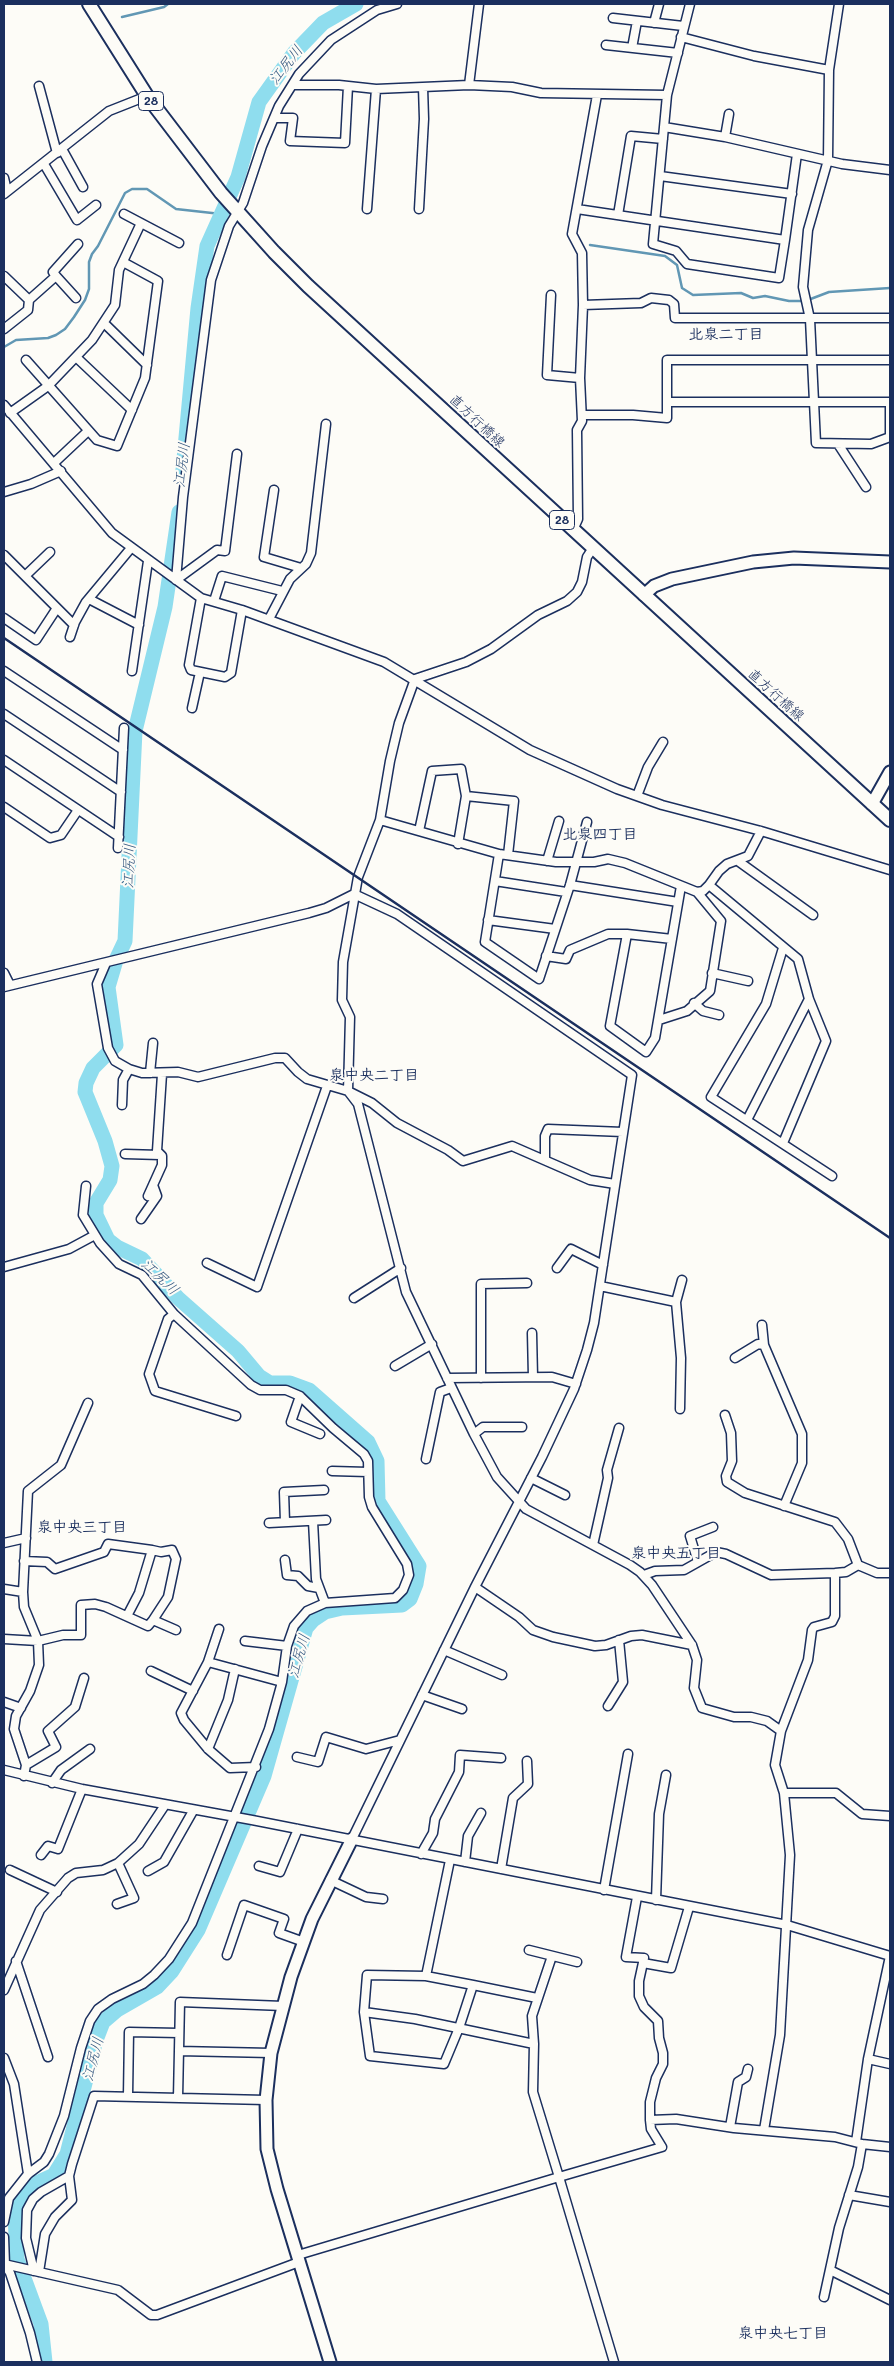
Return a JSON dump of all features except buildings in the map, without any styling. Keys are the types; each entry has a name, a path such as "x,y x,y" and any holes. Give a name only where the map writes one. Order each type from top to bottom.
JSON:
{"main road":[{"name":"直方行橋線","path":"89,4 147,96 221,193 308,286 890,820"}],"street":[{"path":"176,580 183,497 211,280 229,226 239,213 262,146 274,118 299,74 331,40 378,10 398,4"},
{"path":"469,85 479,4"},
{"path":"654,23 660,4"},
{"path":"690,4 667,96 653,244 676,251 687,264 780,278 798,154"},
{"path":"668,402 814,403 890,402 890,437 871,444 816,443 814,403 810,319 803,288 804,260 808,230 828,160 828,70 839,4"},
{"path":"613,18 683,26"},
{"path":"632,48 637,21"},
{"path":"681,37 754,56 828,70"},
{"path":"606,45 678,53"},
{"path":"293,85 348,86 376,89 469,85 512,87 541,94 667,96"},
{"path":"39,86 59,151 83,187"},
{"path":"274,118 293,118 290,141 345,142 348,86"},
{"path":"420,208 424,119 423,87"},
{"path":"367,208 376,89"},
{"path":"573,530 578,519 577,430 582,421 580,378 583,305 582,253 572,234 597,95"},
{"path":"4,178 6,192 44,164 108,111 147,96"},
{"path":"725,136 729,114"},
{"path":"664,128 725,136 842,164 890,170"},
{"path":"618,215 631,136 663,139"},
{"path":"44,164 77,220 96,205"},
{"path":"660,176 792,194"},
{"path":"577,209 785,240"},
{"path":"124,214 179,242"},
{"path":"141,223 119,270 115,305 92,340 48,386 6,408 61,470 86,504 112,533 201,598 269,619 384,662 530,750 583,775 637,796 890,870"},
{"path":"76,298 52,272 78,244"},
{"path":"26,360 97,440 117,446 145,378 158,281 123,262"},
{"path":"4,276 29,300"},
{"path":"4,329 28,310 29,300 56,276"},
{"path":"551,295 547,375 580,378"},
{"path":"583,305 641,303 651,298 669,300 674,304 675,318 890,318"},
{"path":"104,323 147,365"},
{"path":"76,357 132,410"},
{"path":"582,415 633,414 667,418 667,360 890,360"},
{"path":"269,619 290,579 306,564 311,553 326,424"},
{"path":"54,463 88,431"},
{"path":"838,444 866,487"},
{"path":"176,580 217,550 225,551 237,454"},
{"path":"4,492 31,484 61,470"},
{"path":"274,490 264,557 301,568"},
{"path":"70,637 74,625 88,599 131,548"},
{"path":"415,679 466,662 491,649 538,615 567,601 577,592 582,582 587,557 593,548"},
{"path":"25,576 50,552"},
{"path":"4,555 74,625"},
{"path":"644,595 654,586 672,579 753,562 794,558 890,562"},
{"path":"132,670 148,561"},
{"path":"214,602 222,576 282,592"},
{"path":"201,598 189,665 191,670 225,677 231,673 242,610"},
{"path":"88,599 138,625"},
{"path":"4,618 36,640 57,608"},
{"path":"4,671 123,750"},
{"path":"192,708 200,672"},
{"path":"415,679 399,723 390,761 380,820 358,877 342,972 342,1000 350,1017 348,1091 358,1104 406,1292 474,1434 497,1477 526,1509 630,1565 644,1575 692,1645 697,1660 694,1688 702,1708 766,1721 781,1731"},
{"path":"4,714 121,792"},
{"path":"118,848 124,728"},
{"path":"637,796 648,767 663,742"},
{"path":"4,760 119,837"},
{"path":"419,831 432,771 461,769 466,796 458,844"},
{"path":"872,804 890,772"},
{"path":"466,796 514,801 508,855"},
{"path":"4,807 50,838 61,835 78,810"},
{"path":"380,820 458,844 499,854 547,861 575,862 608,859 625,863 697,892 721,921 710,991 687,1011 658,1020"},
{"path":"547,861 559,821"},
{"path":"499,854 485,942 539,979 587,822"},
{"path":"697,892 703,891 727,864 748,856 760,831"},
{"path":"738,861 813,915"},
{"path":"495,880 678,902"},
{"path":"709,885 798,959 809,1000 826,1041 783,1142"},
{"path":"627,934 610,1026 646,1052 655,1038 681,886"},
{"path":"4,973 7,986 326,908 354,894"},
{"path":"330,2362 277,2189 267,2149 266,2100 272,2053 283,2006 304,1942 330,1880 352,1840 576,1384 587,1350 600,1286 632,1075 397,914 354,894"},
{"path":"488,920 555,929"},
{"path":"546,956 566,959 570,950 608,934 672,939"},
{"path":"783,948 766,1004 710,1097 783,1142 832,1176"},
{"path":"106,963 96,984 108,1048 114,1061 129,1069 162,1074 178,1072 198,1077 282,1057 290,1062 307,1079 348,1091 372,1103 397,1123 448,1150 463,1161 512,1146 590,1180 615,1184"},
{"path":"712,973 748,981"},
{"path":"748,1120 809,1000"},
{"path":"694,1003 703,1011 719,1015"},
{"path":"150,1073 153,1042"},
{"path":"122,1105 123,1080 129,1069"},
{"path":"148,1196 162,1165 160,1154 157,1151 162,1074"},
{"path":"207,1263 257,1287 327,1086"},
{"path":"545,1160 545,1136 548,1129 623,1132"},
{"path":"125,1154 160,1154"},
{"path":"141,1219 157,1196 153,1185"},
{"path":"4,2222 9,2198 28,2174 44,2162 49,2154 64,2116 81,2048 90,2021 98,2009 112,1999 143,1984 154,1975 178,1948 192,1923 233,1817 256,1767 282,1682 287,1646 299,1618 307,1611 325,1603 395,1598 403,1590 409,1575 407,1564 372,1507 368,1461 364,1454 333,1428 300,1396 286,1390 260,1390 251,1385 174,1314 142,1275 112,1259 83,1215 86,1186"},
{"path":"4,1267 69,1249 95,1235"},
{"path":"557,1268 571,1249 603,1266"},
{"path":"354,1298 401,1268"},
{"path":"680,1409 681,1358 676,1302 682,1280"},
{"path":"481,1378 481,1284 527,1283"},
{"path":"600,1286 676,1302"},
{"path":"174,1314 168,1319 149,1374 155,1391 236,1416"},
{"path":"762,1325 764,1344 802,1434 803,1442 802,1463 784,1506"},
{"path":"532,1333 533,1377"},
{"path":"395,1366 432,1344"},
{"path":"735,1358 758,1344 764,1344"},
{"path":"447,1378 552,1377 576,1384"},
{"path":"426,1459 440,1392 452,1388"},
{"path":"300,1396 291,1422 320,1434"},
{"path":"24,1776 26,1765 14,1729 16,1716 39,1665 38,1641 24,1608 24,1561 28,1491 61,1465 88,1403"},
{"path":"725,1415 731,1433 732,1461 726,1476 727,1482 745,1493 836,1522 848,1539 858,1565 877,1573 890,1573"},
{"path":"474,1434 483,1427 522,1427"},
{"path":"593,1545 608,1478 607,1470 619,1428"},
{"path":"332,1472 368,1472"},
{"path":"531,1478 565,1495"},
{"path":"285,1522 284,1492 324,1490"},
{"path":"269,1523 326,1520"},
{"path":"313,1521 316,1579 323,1593 325,1603"},
{"path":"698,1562 690,1536 713,1527"},
{"path":"4,1543 26,1538"},
{"path":"4,1639 38,1641 62,1636 81,1635 81,1605 106,1607 148,1626 168,1597 176,1559 172,1550 161,1552 108,1544 104,1552 55,1569 47,1562 24,1561"},
{"path":"127,1616 139,1593 152,1550"},
{"path":"644,1575 655,1571 684,1570 713,1552 720,1552 771,1575 846,1572 858,1565"},
{"path":"285,1560 287,1575 298,1576 308,1586 319,1588"},
{"path":"764,2130 780,2035 790,1841 784,1793 775,1765 781,1731 808,1660 812,1630 814,1627 832,1622 835,1616 835,1573"},
{"path":"475,1587 519,1617 533,1630 542,1634 595,1646 631,1636 642,1635 692,1645"},
{"path":"4,1590 23,1592"},
{"path":"153,1620 176,1630"},
{"path":"219,1629 208,1662 182,1713 184,1720 208,1749 230,1768 256,1767"},
{"path":"608,1706 623,1682 619,1640"},
{"path":"244,1641 287,1646"},
{"path":"444,1650 502,1675"},
{"path":"208,1662 282,1682"},
{"path":"208,1749 228,1700 235,1669"},
{"path":"151,1671 193,1691"},
{"path":"26,1765 56,1747 48,1731 75,1707 84,1678"},
{"path":"422,1695 462,1709"},
{"path":"4,1702 20,1708"},
{"path":"297,1757 318,1762 326,1737 366,1749 400,1740"},
{"path":"52,1783 61,1770 90,1749"},
{"path":"604,1890 628,1754"},
{"path":"421,1854 433,1833 435,1819 459,1772 460,1755 501,1758"},
{"path":"501,1869 514,1798 528,1784 527,1761"},
{"path":"5,1773 787,1925 890,1956 868,2059 858,2167 839,2228 824,2297"},
{"path":"656,1900 659,1814 666,1775"},
{"path":"41,1855 48,1846 58,1849 82,1789"},
{"path":"784,1793 836,1793 862,1814 890,1816"},
{"path":"4,1990 40,1910 68,1878 76,1873 103,1870 118,1863 139,1844 164,1805"},
{"path":"148,1871 164,1862 193,1811"},
{"path":"466,1862 468,1836 481,1813"},
{"path":"259,1866 280,1872 298,1829"},
{"path":"426,1976 450,1860"},
{"path":"117,1904 134,1898 118,1863"},
{"path":"10,1870 57,1892"},
{"path":"330,1880 366,1897 382,1899"},
{"path":"4,2264 118,2290 151,2315 158,2316 298,2258 662,2147 651,2129 650,2120 650,2102 656,2078 663,2064 658,2021 644,2007 639,1996 639,1980 644,1958 626,1956 637,1897"},
{"path":"227,1955 244,1905 284,1919 279,1933 304,1942"},
{"path":"643,1963 672,1968 689,1907"},
{"path":"529,1950 576,1962"},
{"path":"552,1956 532,2016 534,2044 533,2092 614,2362"},
{"path":"16,1961 48,2057"},
{"path":"472,1985 459,2028 444,2064 370,2056 364,2012 367,1975 426,1976 472,1985 537,1998"},
{"path":"178,2098 180,2002 283,2006"},
{"path":"364,2012 414,2018 534,2044"},
{"path":"128,2096 129,2032 179,2033"},
{"path":"179,2051 272,2053"},
{"path":"4,2058 14,2084 28,2174"},
{"path":"868,2059 890,2064"},
{"path":"730,2127 738,2082 746,2077 748,2070"},
{"path":"36,2271 45,2234 55,2216 72,2200 69,2176 94,2096 266,2100"},
{"path":"650,2120 676,2119 730,2127 835,2138 890,2147"},
{"path":"36,2271 26,2238 27,2210 33,2199 41,2192 69,2176"},
{"path":"849,2195 890,2202"},
{"path":"4,2237 4,2264 10,2273 30,2333 37,2362"},
{"path":"830,2270 890,2300"}],"waterway":[{"path":"122,17 164,7 168,4"},
{"name":"江尻川","path":"183,470 198,308 207,246 238,177 259,102 294,53 323,23 356,4"},
{"path":"4,347 16,340 48,338 65,329 85,300 89,289 89,262 125,193 132,189 147,189 176,209 221,214"},
{"path":"590,245 665,256 677,265 682,288 693,295 741,293 753,298 765,296 789,301 803,301"},
{"path":"808,300 829,292 890,288"},
{"name":"江尻川","path":"45,2362 41,2324 17,2259 15,2213 22,2198 32,2185 54,2175 67,2154 96,2040 103,2022 117,2010 157,1987 172,1971 198,1930 264,1776 306,1628 313,1620 325,1612 342,1608 402,1605 410,1599 416,1584 419,1566 378,1501 377,1461 368,1442 309,1390 290,1383 270,1383 259,1376 238,1351 178,1298 142,1259 117,1247 108,1240 96,1215 96,1203 110,1180 112,1166 105,1141 85,1092 86,1083 93,1068 116,1045 108,987 116,960 125,941 135,731 165,607 179,512"}],"railway":[{"path":"4,638 890,1238"}],"district":[{"name":"北泉二丁目","path":"726,334"},
{"name":"北泉四丁目","path":"600,834"},
{"name":"泉中央二丁目","path":"374,1075"},
{"name":"泉中央三丁目","path":"82,1527"},
{"name":"泉中央五丁目","path":"676,1553"},
{"name":"泉中央七丁目","path":"783,2333"}]}
